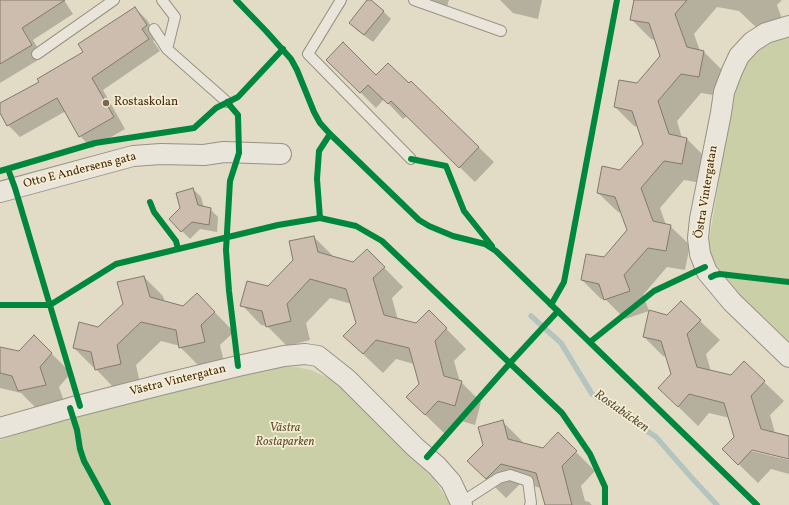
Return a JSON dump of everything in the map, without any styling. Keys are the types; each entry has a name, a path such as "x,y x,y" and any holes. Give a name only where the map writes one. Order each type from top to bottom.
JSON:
{"street":[{"name":"Östra Vintergatan","path":"789,26 766,33 752,42 739,56 732,71 724,92 700,219 698,238 700,254 707,272 732,302 789,357"},
{"name":"Otto E Andersens gata","path":"0,192 133,156 161,154 204,155 224,152 281,154"},
{"name":"Västra Vintergatan","path":"0,428 160,384 238,366 284,356 305,354 318,356 347,379 415,447 437,466 451,482 462,504"}],"lane":[{"path":"37,54 114,0"},
{"path":"162,0 175,17 167,49"},
{"path":"341,0 308,54 411,160"},
{"path":"414,0 501,31"},
{"path":"154,29 167,49 227,102"},
{"path":"462,504 499,478 510,475 528,481 530,505"}],"green space":[{"path":"789,37 789,346 713,270 708,247 733,93 743,67 764,45"},
{"name":"Västra Rostaparken","path":"277,367 296,367 311,370 333,380 433,478 451,505 0,505 0,440 82,414"}],"building":[{"path":"0,0 65,0 22,28 32,45 0,64"},
{"path":"367,0 371,0 384,11 364,35 349,23"},
{"path":"634,0 687,0 675,14 687,47 704,51 699,77 681,74 658,101 669,134 687,138 682,164 664,161 641,188 653,221 671,225 666,251 648,248 624,275 630,291 604,300 599,284 581,280 586,254 604,257 627,230 615,197 597,193 602,166 620,170 643,144 632,111 614,107 619,80 637,83 660,56 649,23 630,20"},
{"path":"135,7 147,25 142,29 149,39 92,78 114,117 79,137 57,98 7,126 0,113 0,103 39,82 37,79 83,52 78,44"},
{"path":"343,42 376,75 388,63 409,83 411,81 479,147 459,168 391,101 388,104 368,85 360,93 326,60"},
{"path":"193,188 198,205 211,208 209,225 192,222 181,232 169,219 180,208 176,193"},
{"path":"314,236 318,252 353,262 367,249 385,267 373,278 384,315 416,323 429,310 447,328 435,341 444,376 462,381 455,406 438,401 425,415 406,397 419,384 409,348 376,340 363,354 343,336 356,323 346,289 310,279 287,304 291,321 266,327 262,311 240,306 247,281 268,286 293,260 289,241"},
{"path":"144,276 150,297 183,306 197,293 215,312 201,325 205,342 179,348 176,330 141,322 117,345 121,364 95,370 91,352 73,348 79,322 98,327 123,304 117,282"},
{"path":"681,301 701,320 687,334 697,367 731,375 744,361 765,381 751,396 761,429 789,436 789,459 752,450 738,465 722,449 734,437 724,403 689,394 678,407 658,388 671,374 661,341 643,337 649,310 667,315"},
{"path":"34,335 52,353 40,367 46,385 18,391 12,376 0,373 0,347 19,351"},
{"path":"503,420 508,439 543,448 558,432 577,451 562,466 572,505 545,505 536,473 501,464 486,479 467,461 483,445 478,427"}],"waterway":[{"name":"Rostabäcken","path":"531,316 561,343 592,394 656,437 717,505"}],"cycle path":[{"path":"236,0 291,59 314,112 320,123 330,134 419,220 453,236 485,244 496,251 757,505"},
{"path":"551,305 564,282 617,0"},
{"path":"0,171 95,143 194,128 216,108 238,97 283,49"},
{"path":"227,102 238,115 239,153 230,181 226,250 229,291 238,366"},
{"path":"320,218 317,179 319,151 330,134"},
{"path":"411,159 446,166 464,211 492,246"},
{"path":"8,169 80,406"},
{"path":"150,202 154,212 176,241 178,249"},
{"path":"0,305 50,305 116,264 278,225 320,218 356,226 382,241 562,413 590,454 605,487 605,505"},
{"path":"590,342 654,291 705,267"},
{"path":"711,277 720,274 789,282"},
{"path":"427,457 558,311"},
{"path":"70,408 84,461 108,505"}],"place":[{"name":"Rostaskolan","path":"106,103"}]}
